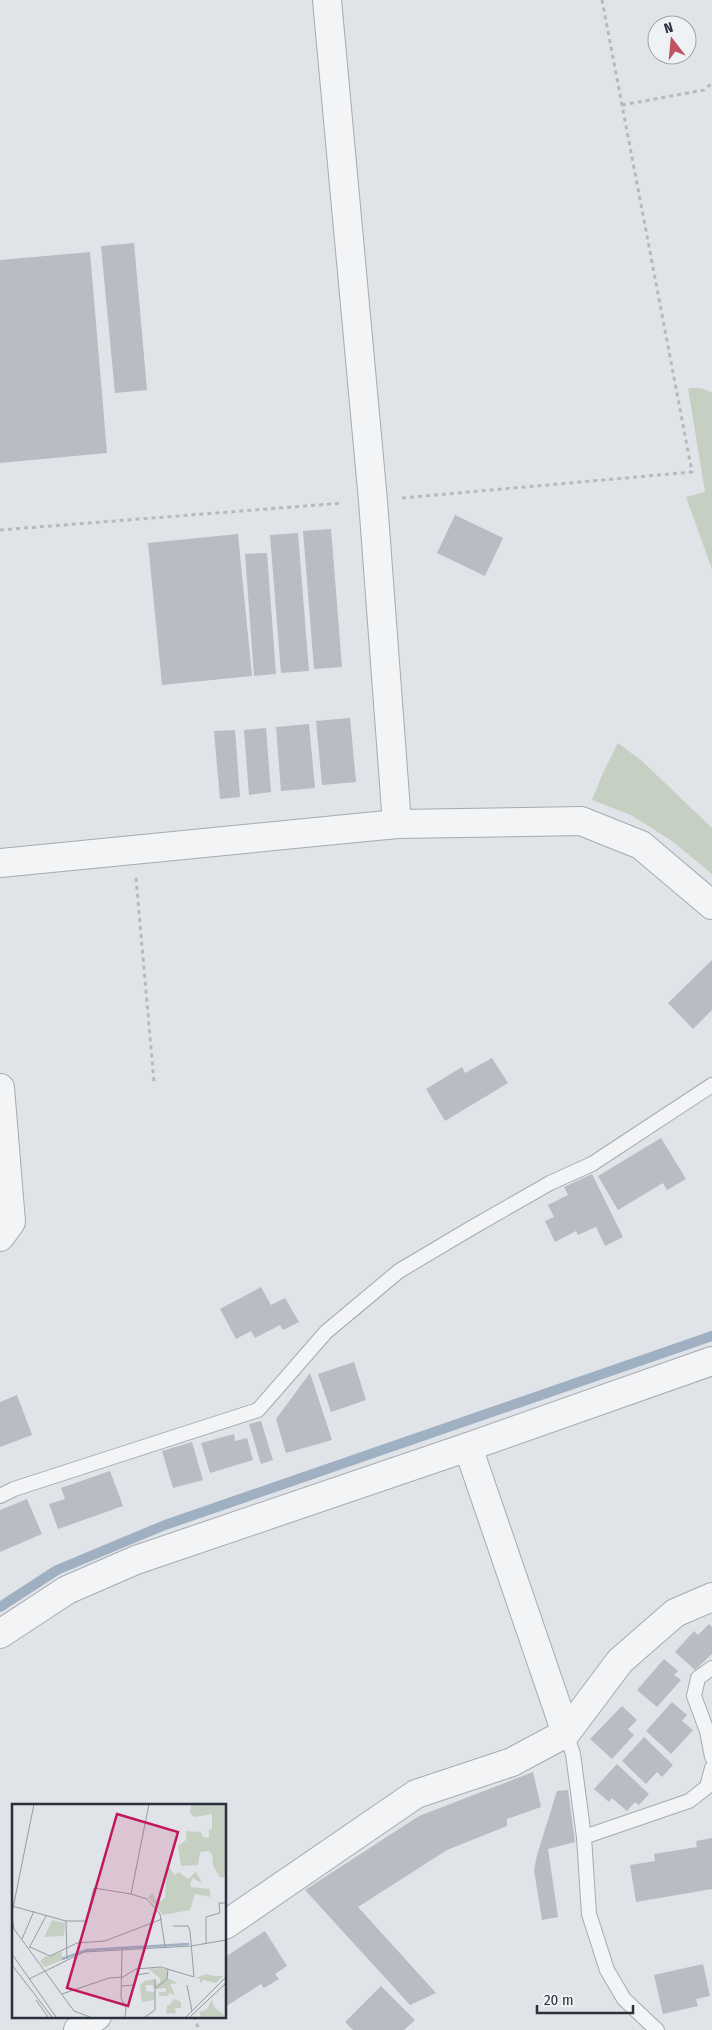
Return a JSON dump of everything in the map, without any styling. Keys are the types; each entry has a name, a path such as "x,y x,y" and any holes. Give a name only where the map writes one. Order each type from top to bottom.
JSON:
{"street":[{"path":"327,0 373,501 397,824"},
{"path":"0,863 397,824 582,821 641,845 712,904"},
{"path":"0,1088 11,1222 0,1237"},
{"path":"0,1634 67,1590 136,1560 468,1448 712,1361"},
{"path":"468,1448 566,1733"},
{"path":"226,1924 416,1794 512,1762 566,1733 620,1661 675,1613 712,1597"},
{"path":"78,2030 94,2018"}],"lane":[{"path":"0,1496 14,1489 258,1410 326,1332 399,1271 550,1183 592,1164 712,1085"},
{"path":"712,1668 698,1678 694,1696 707,1732 712,1757"},
{"path":"566,1733 573,1754 584,1837 590,1914 607,1970 624,1999 658,2030"},
{"path":"584,1837 689,1801 707,1787 712,1768"}],"path":[{"path":"0,530 373,501 692,472 602,0"},
{"path":"622,106 704,90 712,83"},
{"path":"134,850 154,1082"},
{"path":"195,2018 199,2030"}],"green space":[{"path":"688,388 700,388 712,392 712,569 686,497 705,492"},
{"path":"618,743 642,761 712,828 712,874 672,841 631,815 592,800"}],"building":[{"path":"134,243 147,390 115,393 101,246"},
{"path":"90,252 107,453 0,463 0,260"},
{"path":"455,515 503,538 485,576 437,553"},
{"path":"331,529 342,667 314,669 303,531"},
{"path":"298,533 309,671 281,673 270,535"},
{"path":"238,534 252,676 162,685 148,543"},
{"path":"267,553 276,674 254,676 245,554"},
{"path":"350,718 356,782 322,785 316,721"},
{"path":"309,724 315,788 281,791 276,727"},
{"path":"266,728 271,792 249,795 244,730"},
{"path":"235,730 240,797 220,799 214,731"},
{"path":"712,960 712,1010 693,1029 668,1003"},
{"path":"492,1058 508,1083 445,1121 426,1089 462,1067 465,1073"},
{"path":"661,1138 686,1179 667,1190 663,1183 618,1210 598,1176"},
{"path":"592,1174 623,1237 605,1246 596,1227 578,1235 576,1231 555,1242 545,1221 554,1217 548,1205 568,1195 564,1187"},
{"path":"261,1287 271,1305 285,1298 299,1322 283,1330 280,1325 255,1338 251,1331 236,1339 220,1309"},
{"path":"354,1362 366,1400 331,1412 318,1374"},
{"path":"310,1373 332,1440 286,1453 276,1419"},
{"path":"17,1395 32,1435 0,1447 0,1402"},
{"path":"261,1421 273,1460 261,1464 249,1424"},
{"path":"234,1434 235,1441 247,1438 253,1460 210,1473 201,1443"},
{"path":"192,1442 203,1480 173,1488 162,1451"},
{"path":"110,1471 123,1506 58,1529 49,1504 65,1499 61,1488"},
{"path":"27,1499 42,1534 0,1552 0,1510"},
{"path":"709,1624 712,1627 712,1654 695,1670 675,1652 694,1631 698,1635"},
{"path":"664,1659 678,1671 674,1675 681,1680 657,1707 637,1690"},
{"path":"672,1702 687,1715 682,1721 693,1730 671,1754 646,1731"},
{"path":"622,1706 637,1720 628,1729 634,1735 612,1759 590,1739"},
{"path":"644,1737 673,1765 662,1777 657,1772 646,1784 622,1761"},
{"path":"617,1764 649,1794 639,1805 635,1802 627,1811 612,1798 609,1802 594,1789"},
{"path":"533,1772 541,1807 507,1819 507,1826 447,1850 358,1907 436,1993 410,2005 305,1890 419,1816"},
{"path":"568,1790 575,1842 548,1849 558,1917 542,1920 534,1870 537,1855 557,1791"},
{"path":"712,1838 712,1889 636,1902 630,1865 655,1861 654,1854 697,1847 696,1841"},
{"path":"265,1931 287,1966 275,1974 279,1979 264,1988 261,1984 226,2006 226,1956"},
{"path":"703,1964 710,1996 696,1999 698,2006 663,2014 654,1975"},
{"path":"381,1986 415,2020 404,2030 353,2030 345,2022"}],"waterway":[{"path":"0,1607 57,1570 165,1525 712,1336"}]}
